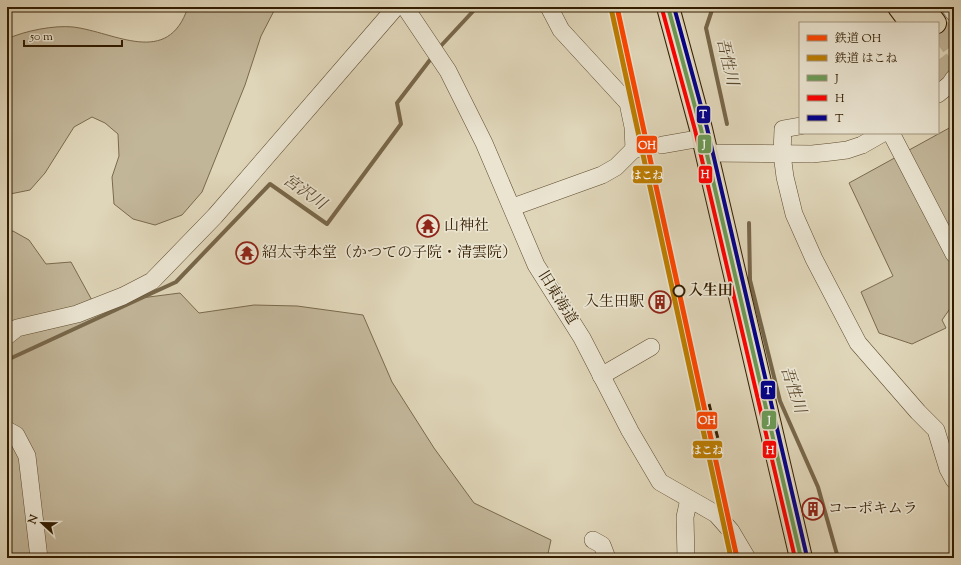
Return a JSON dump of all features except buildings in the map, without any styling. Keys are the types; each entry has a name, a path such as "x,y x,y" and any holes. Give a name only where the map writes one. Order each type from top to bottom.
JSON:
{"highway":[{"path":"668,7 704,145 801,558"},
{"path":"899,7 910,22"},
{"path":"923,7 942,23"}],"street":[{"path":"7,336 17,328 77,314 123,296 152,280 215,216 396,7"},
{"name":"旧東海道","path":"405,7 448,71 484,143 513,207 536,266 582,338 630,431 660,482 716,514 731,531 746,558"},
{"path":"513,207 602,175 616,167 636,149 628,103 561,30 549,7"},
{"path":"942,23 950,7"},
{"path":"939,93 950,84 954,78"},
{"path":"799,126 783,129 782,154 785,177 794,214 814,259 858,343 918,412 936,430 948,469 954,480"},
{"path":"662,145 704,145 782,154 812,154 847,150 881,134"},
{"path":"892,134 954,254"},
{"path":"601,376 651,347"},
{"path":"7,430 16,435 27,456 39,558"},
{"path":"686,558 685,517 689,499"},
{"path":"593,540 602,545 606,558"}],"shaded area":[{"path":"188,7 276,7 261,36 245,85 202,192 182,215 155,225 133,219 114,204 112,177 119,156 118,134 105,123 92,117 74,127 45,173 30,190 10,194 7,193 7,39 22,33 39,29 73,27 139,42 154,41 168,37 179,26"},
{"path":"951,127 954,133 954,303 942,320 946,328 912,344 879,333 861,292 893,276 849,183"},
{"path":"13,231 29,240 46,264 71,262 94,304 114,312 141,298 180,293 199,313 254,305 297,306 363,315 392,382 434,448 474,503 551,540 547,558 7,558 7,232"}],"waterway":[{"name":"宮沢川","path":"438,49 477,7"},
{"name":"吾性川","path":"713,7 706,28 727,124"},
{"name":"宮沢川","path":"7,360 176,282 270,184 327,224 401,124 397,103 433,56"},
{"name":"吾性川","path":"749,223 750,280 780,401 818,487 838,558"}],"tunnel":[{"path":"939,28 954,48"},
{"path":"939,61 954,82"},
{"path":"638,149 662,145"}],"railway":[{"path":"616,7 620,25"},
{"path":"709,404 723,458"}],"rail line":[{"name":"OH","path":"617,7 737,558"},
{"name":"はこね","path":"611,8 731,558"}],"transit line":[{"name":"J","path":"668,7 701,129 801,558"},
{"name":"T","path":"674,7 707,128 807,557"},
{"name":"H","path":"662,9 695,130 795,558"}],"place":[{"name":"山神社","path":"428,226"},
{"name":"紹太寺本堂（かつての子院・清雲院）","path":"247,253"},
{"name":"入生田","path":"679,291"},
{"name":"入生田駅","path":"660,302"},
{"name":"コーポキムラ","path":"813,509"}]}
